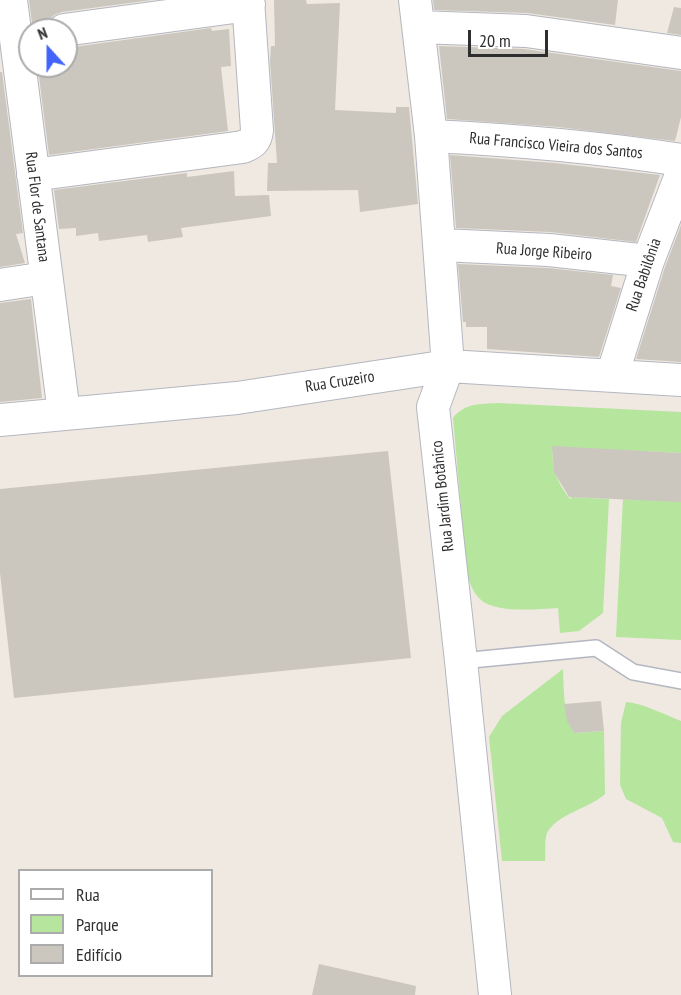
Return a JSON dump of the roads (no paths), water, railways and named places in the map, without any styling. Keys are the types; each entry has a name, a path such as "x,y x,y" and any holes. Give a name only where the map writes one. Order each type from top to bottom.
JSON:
{"street":[{"name":"Rua Flor de Santana","path":"11,0 18,21"},
{"path":"33,175 243,147 252,144 256,138 249,2 78,28"},
{"path":"417,14 681,53"},
{"name":"Rua Jardim Botânico","path":"417,14 441,245 448,366 433,406 495,995"},
{"name":"Rua Flor de Santana","path":"18,78 13,123 33,175 64,413"},
{"name":"Rua Francisco Vieira dos Santos","path":"431,136 543,142 619,150 681,160"},
{"name":"Rua Babilônia","path":"612,376 648,261 681,175"},
{"name":"Rua Jorge Ribeiro","path":"441,245 549,250 648,261"},
{"path":"0,285 46,278"},
{"name":"Rua Cruzeiro","path":"0,420 237,398 448,366 681,380"}],"lane":[{"path":"461,661 596,648 633,672 681,681"}]}
